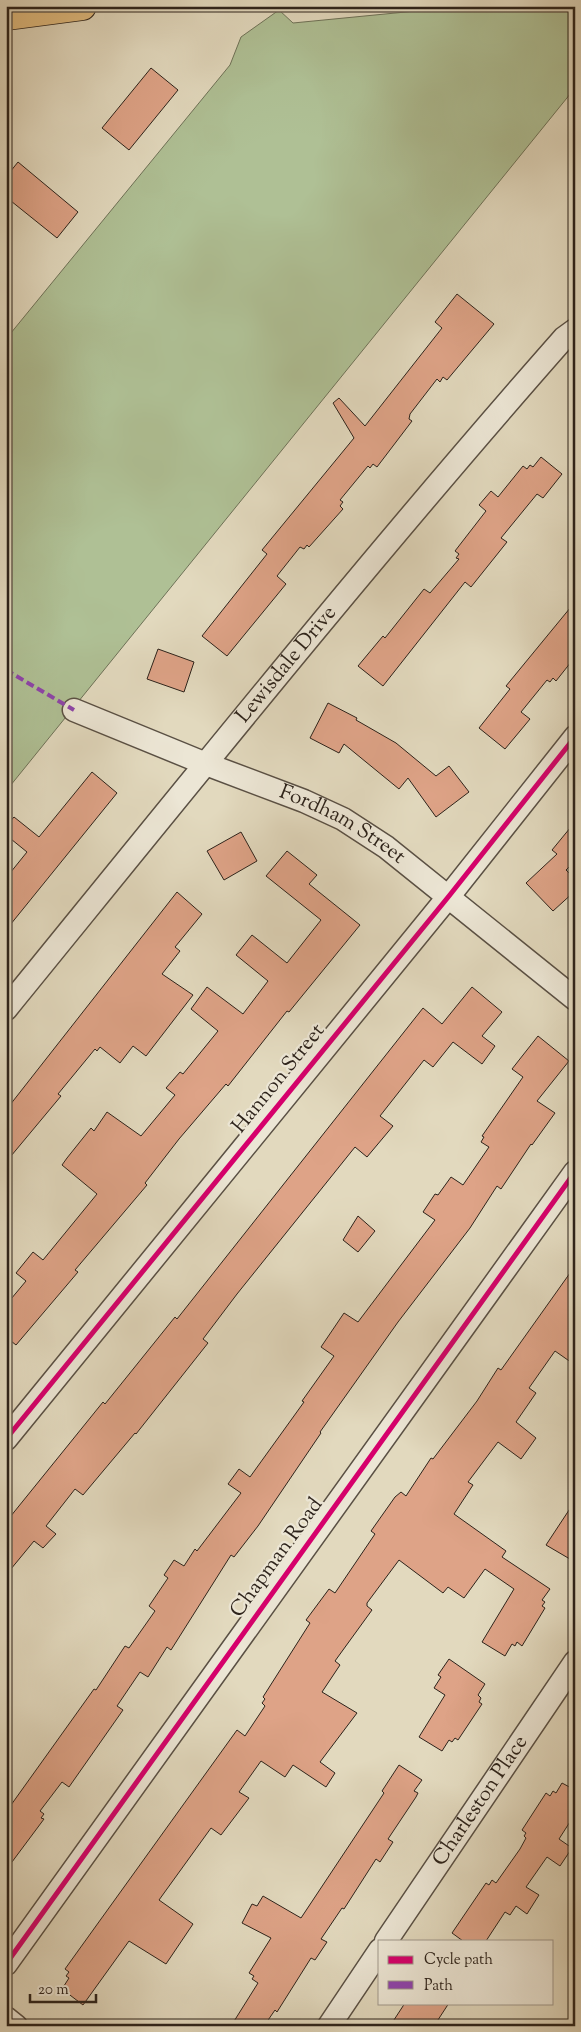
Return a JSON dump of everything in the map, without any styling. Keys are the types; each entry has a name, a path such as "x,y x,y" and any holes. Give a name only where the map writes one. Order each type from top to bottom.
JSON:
{"main road":[{"path":"6,16 82,6"}],"street":[{"name":"Lewisdale Drive","path":"6,1009 206,764 498,413 564,338 575,330"},
{"name":"Fordham Street","path":"74,710 206,764 304,801 343,819 386,847 575,998"},
{"name":"Hannon Street","path":"6,1439 575,737"},
{"name":"Chapman Road","path":"6,1964 575,1172"},
{"name":"Charleston Place","path":"387,1940 575,1662"},
{"path":"329,2026 378,1953"},
{"path":"6,2018 16,2026"}],"green space":[{"path":"467,6 575,6 575,88 6,791 6,339 230,65 241,37 279,10 293,23"}],"building":[{"path":"151,68 178,90 129,150 102,128"},
{"path":"18,162 78,212 57,238 6,197 6,177"},
{"path":"457,294 494,324 447,380 443,377 440,382 437,379 410,414 409,419 412,421 377,467 373,464 370,468 368,466 340,500 343,502 340,506 343,509 309,547 307,545 304,549 300,547 277,576 286,584 227,656 202,636 267,554 262,550 354,438 333,403 339,398 365,426 442,328 435,322"},
{"path":"541,457 562,474 543,498 537,494 501,538 507,542 471,587 465,582 383,686 358,666 383,636 385,638 424,589 430,593 459,559 456,558 459,554 455,551 486,511 479,505 491,491 498,497 523,466 527,469 530,465 533,467"},
{"path":"575,602 575,657 556,681 553,678 550,682 547,680 521,712 530,719 505,749 479,728 510,689 506,686"},
{"path":"158,649 194,662 184,692 147,679"},
{"path":"328,703 357,718 356,720 396,743 436,776 449,766 469,792 436,817 408,778 399,789 344,744 339,753 310,738"},
{"path":"92,772 117,793 6,930 6,878 27,852 6,835 6,826 14,817 39,837"},
{"path":"575,822 575,868 571,865 566,870 575,879 575,891 553,911 526,883 557,854 552,850"},
{"path":"241,832 257,861 224,880 207,851"},
{"path":"287,851 317,875 309,884 360,925 289,1012 287,1011 228,1086 226,1084 179,1139 145,1183 147,1185 75,1270 78,1272 16,1345 6,1337 6,1305 26,1281 16,1273 33,1252 43,1260 97,1194 62,1165 67,1158 91,1128 94,1131 107,1112 141,1136 175,1095 166,1088 180,1072 183,1074 218,1031 191,1009 207,987 243,1014 268,981 236,955 252,935 287,963 321,920 266,876"},
{"path":"177,892 202,914 175,947 180,951 162,974 193,995 146,1056 133,1046 120,1063 100,1047 97,1051 95,1049 58,1094 61,1096 6,1162 6,1110"},
{"path":"472,987 502,1012 482,1036 495,1046 482,1064 453,1042 433,1067 424,1060 380,1116 393,1126 367,1157 355,1147 237,1294 203,1339 208,1343 136,1434 83,1495 75,1489 46,1526 56,1534 43,1548 34,1541 6,1575 6,1522 103,1402 105,1404 175,1317 177,1319 423,1008 442,1024"},
{"path":"538,1036 569,1061 537,1101 555,1113 531,1144 501,1189 497,1186 470,1228 398,1322 320,1432 258,1526 234,1557 231,1555 171,1650 167,1647 148,1677 140,1672 117,1706 123,1710 69,1787 62,1782 40,1811 44,1814 41,1818 44,1819 6,1870 6,1812 94,1689 96,1690 125,1646 129,1648 155,1611 149,1606 168,1578 164,1575 174,1560 184,1566 195,1549 197,1551 241,1493 228,1484 239,1469 250,1477 304,1402 302,1401 334,1356 321,1347 344,1313 358,1322 435,1220 423,1212 435,1194 438,1195 451,1177 463,1185 489,1147 481,1142 484,1137 482,1136 523,1077 512,1069"},
{"path":"358,1216 375,1231 358,1252 343,1240"},
{"path":"575,1266 575,1365 555,1351 529,1388 536,1393 516,1422 536,1438 521,1459 498,1442 468,1482 473,1485 454,1514 506,1551 502,1557 550,1589 542,1600 545,1602 542,1606 545,1608 522,1646 517,1642 515,1646 512,1644 505,1656 482,1642 514,1589 485,1569 464,1598 448,1587 443,1593 399,1560 367,1603 367,1606 372,1610 335,1661 340,1665 322,1692 357,1713 320,1762 335,1773 326,1787 293,1765 285,1777 261,1761 239,1792 249,1798 221,1835 211,1828 159,1900 193,1924 166,1964 129,1941 83,2005 62,1989 69,1978 66,1976 69,1972 65,1969 237,1730 245,1736 265,1706 262,1703 265,1699 263,1697 310,1623 306,1620 329,1589 335,1593 375,1534 371,1531 395,1497 401,1492 406,1496 431,1458 433,1459 477,1401 498,1368 501,1370"},
{"path":"575,1501 575,1562 546,1545"},
{"path":"449,1659 485,1684 478,1695 481,1698 479,1702 482,1704 458,1740 455,1738 452,1742 449,1740 442,1751 419,1737 445,1695 434,1688 441,1677 438,1675"},
{"path":"399,1765 422,1780 414,1791 418,1793 416,1797 388,1839 393,1842 380,1862 376,1859 344,1909 342,1908 321,1939 327,1942 315,1960 311,1958 277,2012 275,2010 264,2026 231,2026 258,1983 252,1979 254,1976 249,1973 271,1938 242,1923 252,1904 257,1906 263,1896 301,1918 384,1793 382,1791"},
{"path":"562,1783 575,1790 575,1814 559,1839 572,1848 560,1866 547,1857 526,1887 539,1895 527,1914 516,1906 510,1915 505,1912 487,1940 462,1940 452,1933 486,1883 489,1885 492,1880 496,1883 520,1849 526,1838 524,1836 526,1833 522,1830 546,1793 550,1796 553,1791 556,1793"},
{"path":"404,2004 448,2004 434,2026 390,2026"}],"marked path":[{"path":"6,670 74,710"}],"cycle path":[{"path":"6,1439 449,896 575,737"},
{"path":"6,1964 575,1172"}]}
